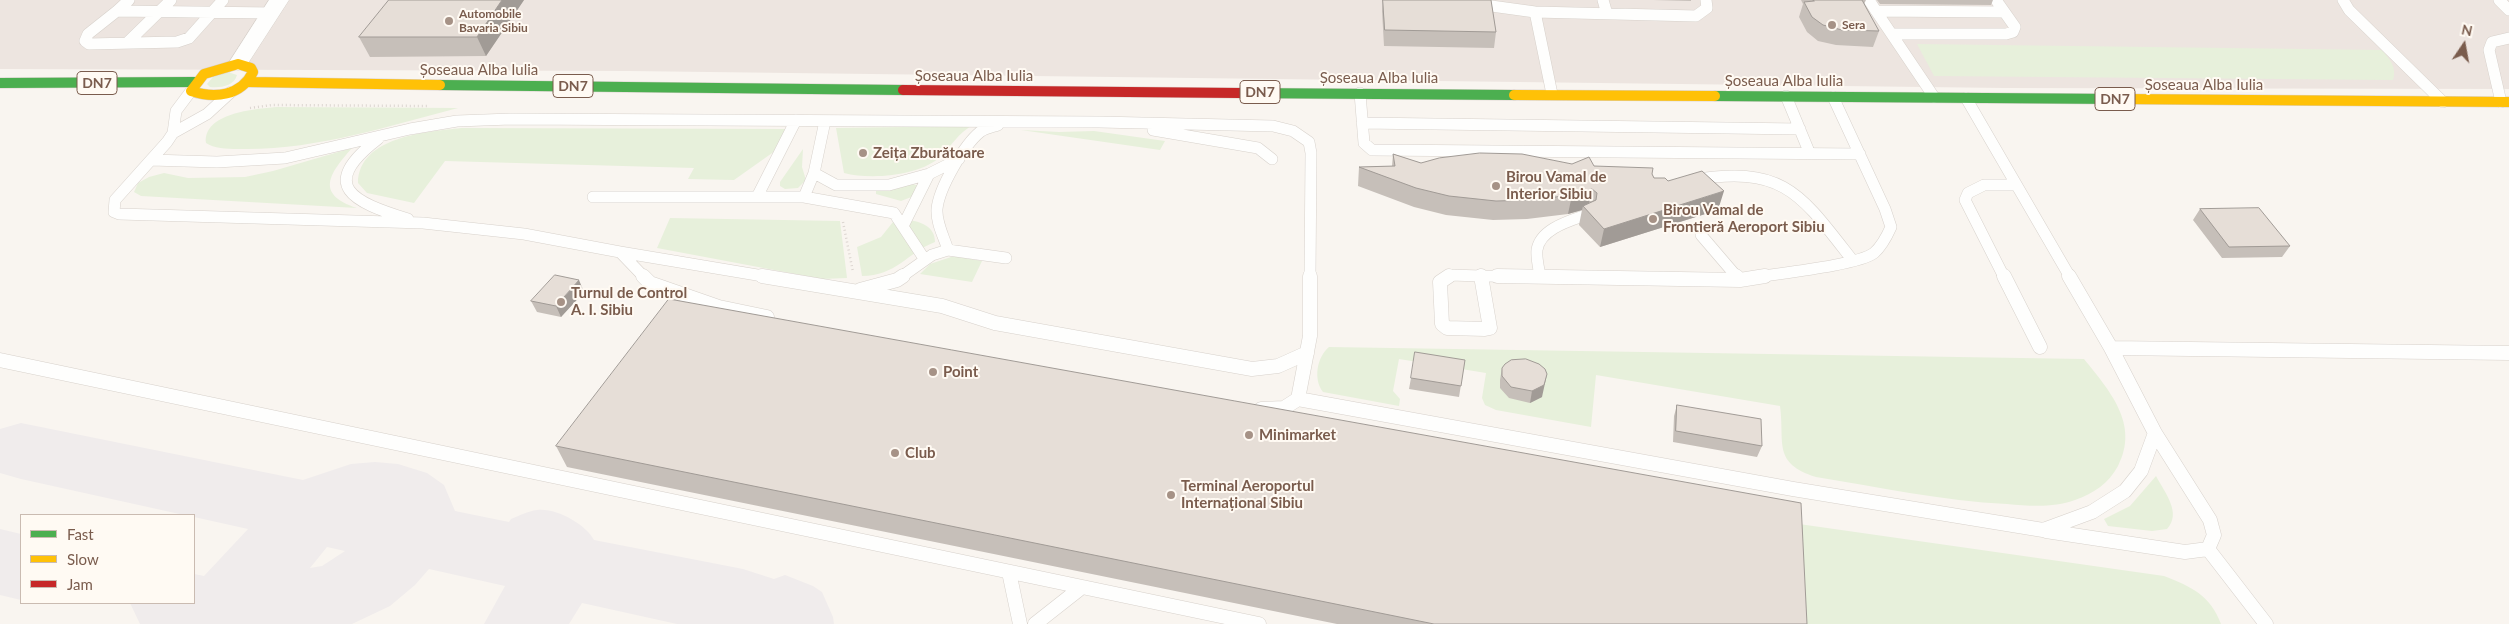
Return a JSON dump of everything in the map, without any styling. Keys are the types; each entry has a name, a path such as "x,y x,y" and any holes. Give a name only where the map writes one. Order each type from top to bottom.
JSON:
{"main road":[{"path":"192,86 199,76 218,67 238,64 251,68 252,77 249,82"},
{"name":"Șoseaua Alba Iulia","path":"249,82 849,90 2505,102"},
{"name":"DN7","path":"0,83 192,86 196,95 206,97 231,92 249,82"}],"street":[{"path":"238,64 275,6"}],"lane":[{"path":"129,0 88,34 86,41 90,44 166,43 189,38 223,0"},
{"path":"127,43 171,0"},
{"path":"1448,0 1535,12 1696,16 1703,13 1707,8 1706,0"},
{"path":"1603,0 1607,14"},
{"path":"1869,0 1934,98"},
{"path":"1892,34 2006,34 2013,32 2015,27 1996,0"},
{"path":"2343,0 2349,10 2443,102"},
{"path":"2499,0 2509,10"},
{"path":"117,11 214,12 275,6"},
{"path":"1876,11 2004,12"},
{"path":"1535,12 1552,94"},
{"path":"2505,102 2489,50 2492,42 2509,38"},
{"path":"173,133 176,111 192,86"},
{"path":"231,92 207,114 173,133 115,200 113,204 114,212 119,214 168,217 423,223 524,234 942,306 995,323 1252,369 1278,366 1307,353"},
{"path":"1360,93 1364,144 1372,150 1860,154"},
{"path":"1786,96 1810,154"},
{"path":"1482,275 1490,328 1485,330 1447,328 1442,324 1440,282 1450,274 1740,280 1854,261 1874,253 1886,239 1890,227 1885,209 1833,97"},
{"path":"1966,98 2111,348 2155,433 2210,520 2214,535 2208,549"},
{"path":"151,160 217,162 286,158 384,135 457,122 510,119 1099,122 1273,126 1293,131 1309,142 1311,153 1309,226 1310,336 1298,399"},
{"path":"757,198 796,120"},
{"path":"804,197 814,173 824,121"},
{"path":"948,250 937,216 937,207 954,166 981,132 1005,122"},
{"path":"1099,122 1258,148 1272,159"},
{"path":"1362,123 1800,130"},
{"path":"384,135 357,155 348,165 345,173 348,189 356,198 377,209 423,223"},
{"path":"814,173 836,185 889,185 929,174 961,158"},
{"path":"904,224 929,174"},
{"path":"1683,182 1727,175 1767,177 1803,200 1854,261"},
{"path":"2016,185 1979,187 1968,193 1965,200 2040,347"},
{"path":"593,197 804,197 880,208 894,213 904,224 925,260"},
{"path":"1540,276 1537,249 1544,237 1568,222 1586,215"},
{"path":"1701,235 1740,280"},
{"path":"852,292 897,280 932,255 948,250 1006,258"},
{"path":"620,252 650,283 719,307 780,320"},
{"path":"2111,348 2509,353"},
{"path":"0,360 1259,624"},
{"path":"1250,407 1273,410 1284,408 1298,399 1793,488 2043,530 2185,552 2208,549"},
{"path":"2043,530 2076,519 2112,501 2134,482 2155,433"},
{"path":"2208,549 2266,624"},
{"path":"1009,572 1020,624"},
{"path":"1035,624 1082,587"}],"shaded area":[{"path":"0,0 2509,0 2509,89 2004,88 628,71 0,69"}],"green space":[{"path":"1917,44 2382,50 2392,64 2394,76 2393,80 1934,76"},
{"path":"228,72 237,75 230,84 223,87 210,87 207,84 213,77"},
{"path":"276,107 458,108 379,129 300,145 231,149 215,147 206,143 207,133 221,119 244,111"},
{"path":"971,126 941,156 921,168 895,175 881,176 844,173 836,128"},
{"path":"461,128 785,129 786,134 775,151 734,180 688,179 694,168 445,161 414,203 367,193 358,183 361,167 370,155 382,146 397,139 414,135"},
{"path":"1021,130 1094,131 1165,141 1160,150"},
{"path":"352,148 337,166 330,182 331,190 335,196 357,208 141,196 134,192 138,183 149,177 164,173 188,178 245,177 273,171"},
{"path":"803,149 802,167 806,180 798,188 785,189 780,186 780,182"},
{"path":"913,184 919,186 914,196 901,201 876,194 876,191"},
{"path":"670,218 840,221 847,278 822,279 657,248"},
{"path":"906,220 921,223 930,228 935,242 893,268 874,275 862,276 857,247 881,237 893,222"},
{"path":"954,256 982,261 972,282 920,274 930,264"},
{"path":"1329,347 2084,359 2112,395 2119,408 2124,422 2124,451 2118,466 2105,483 2088,495 2067,503 2033,506 1959,500 1816,477 1802,471 1793,465 1783,450 1780,406 1596,375 1591,427 1496,410 1485,405 1482,398 1486,373 1399,359 1393,391 1400,399 1399,406 1323,392 1317,375 1319,362"},
{"path":"2156,476 2172,510 2173,516 2167,529 2152,531 2108,526 2104,519 2130,506"},
{"path":"1792,523 2164,576 2199,593 2217,614 2221,624 1796,624"}],"building":[{"path":"389,0 502,0 477,37 359,37"},
{"path":"1383,0 1491,0 1496,32 1385,30"},
{"path":"1813,0 1862,0 1879,31 1842,30 1823,25 1812,17 1804,2"},
{"path":"1480,153 1522,154 1572,164 1589,157 1594,166 1653,168 1652,174 1654,178 1665,178 1668,181 1702,171 1724,191 1604,229 1583,206 1596,200 1597,193 1592,189 1572,195 1531,200 1496,201 1449,196 1416,188 1359,167 1395,166 1393,154 1421,163 1439,158"},
{"path":"2259,208 2290,246 2229,247 2200,209"},
{"path":"555,275 579,280 556,306 531,301"},
{"name":"Terminal Aeroportul Internațional Sibiu","path":"669,299 1801,503 1807,624 1434,624 556,446"},
{"path":"1415,352 1465,360 1461,386 1411,378"},
{"path":"1526,359 1539,364 1545,369 1547,374 1544,385 1532,391 1511,387 1502,376 1502,368 1505,364 1511,360"},
{"path":"1677,405 1761,419 1762,446 1676,431"}],"taxiway":[{"path":"21,451 312,513"},
{"path":"312,513 340,497 363,492 386,492 405,497 417,507 419,524 411,534"},
{"path":"223,611 312,513"},
{"path":"312,513 411,534"},
{"path":"272,624 294,600 311,602 333,597 348,591 362,582 387,562 411,534"},
{"path":"411,534 563,566"},
{"path":"538,541 549,543 563,555 563,566"},
{"path":"0,562 20,567"},
{"path":"525,624 563,566"},
{"path":"563,566 732,602"},
{"path":"719,624 732,602"},
{"path":"732,602 748,604 771,617 785,610 793,617 793,624"},
{"path":"174,604 258,624"}],"traffic: fast":[{"path":"0,83 194,82"},
{"path":"440,85 903,90"},
{"path":"1240,93 1514,95"},
{"path":"1715,96 2119,99"}],"traffic: slow":[{"path":"238,64 251,68 253,72 249,80 235,91 218,95 199,94 191,91 194,84 204,74 238,64"},
{"path":"249,82 440,85"},
{"path":"1514,95 1715,96"},
{"path":"2119,99 2509,102"}],"traffic: jam":[{"path":"903,90 1240,93"}],"place":[{"name":"Automobile Bavaria Sibiu","path":"449,21"},
{"name":"Sera","path":"1832,25"},
{"name":"Zeița Zburătoare","path":"863,153"},
{"name":"Birou Vamal de Interior Sibiu","path":"1496,186"},
{"name":"Birou Vamal de Frontieră Aeroport Sibiu","path":"1653,219"},
{"name":"Turnul de Control A. I. Sibiu","path":"561,302"},
{"name":"Point","path":"933,372"},
{"name":"Minimarket","path":"1249,435"},
{"name":"Club","path":"895,453"},
{"name":"Terminal Aeroportul Internațional Sibiu","path":"1171,495"}]}
